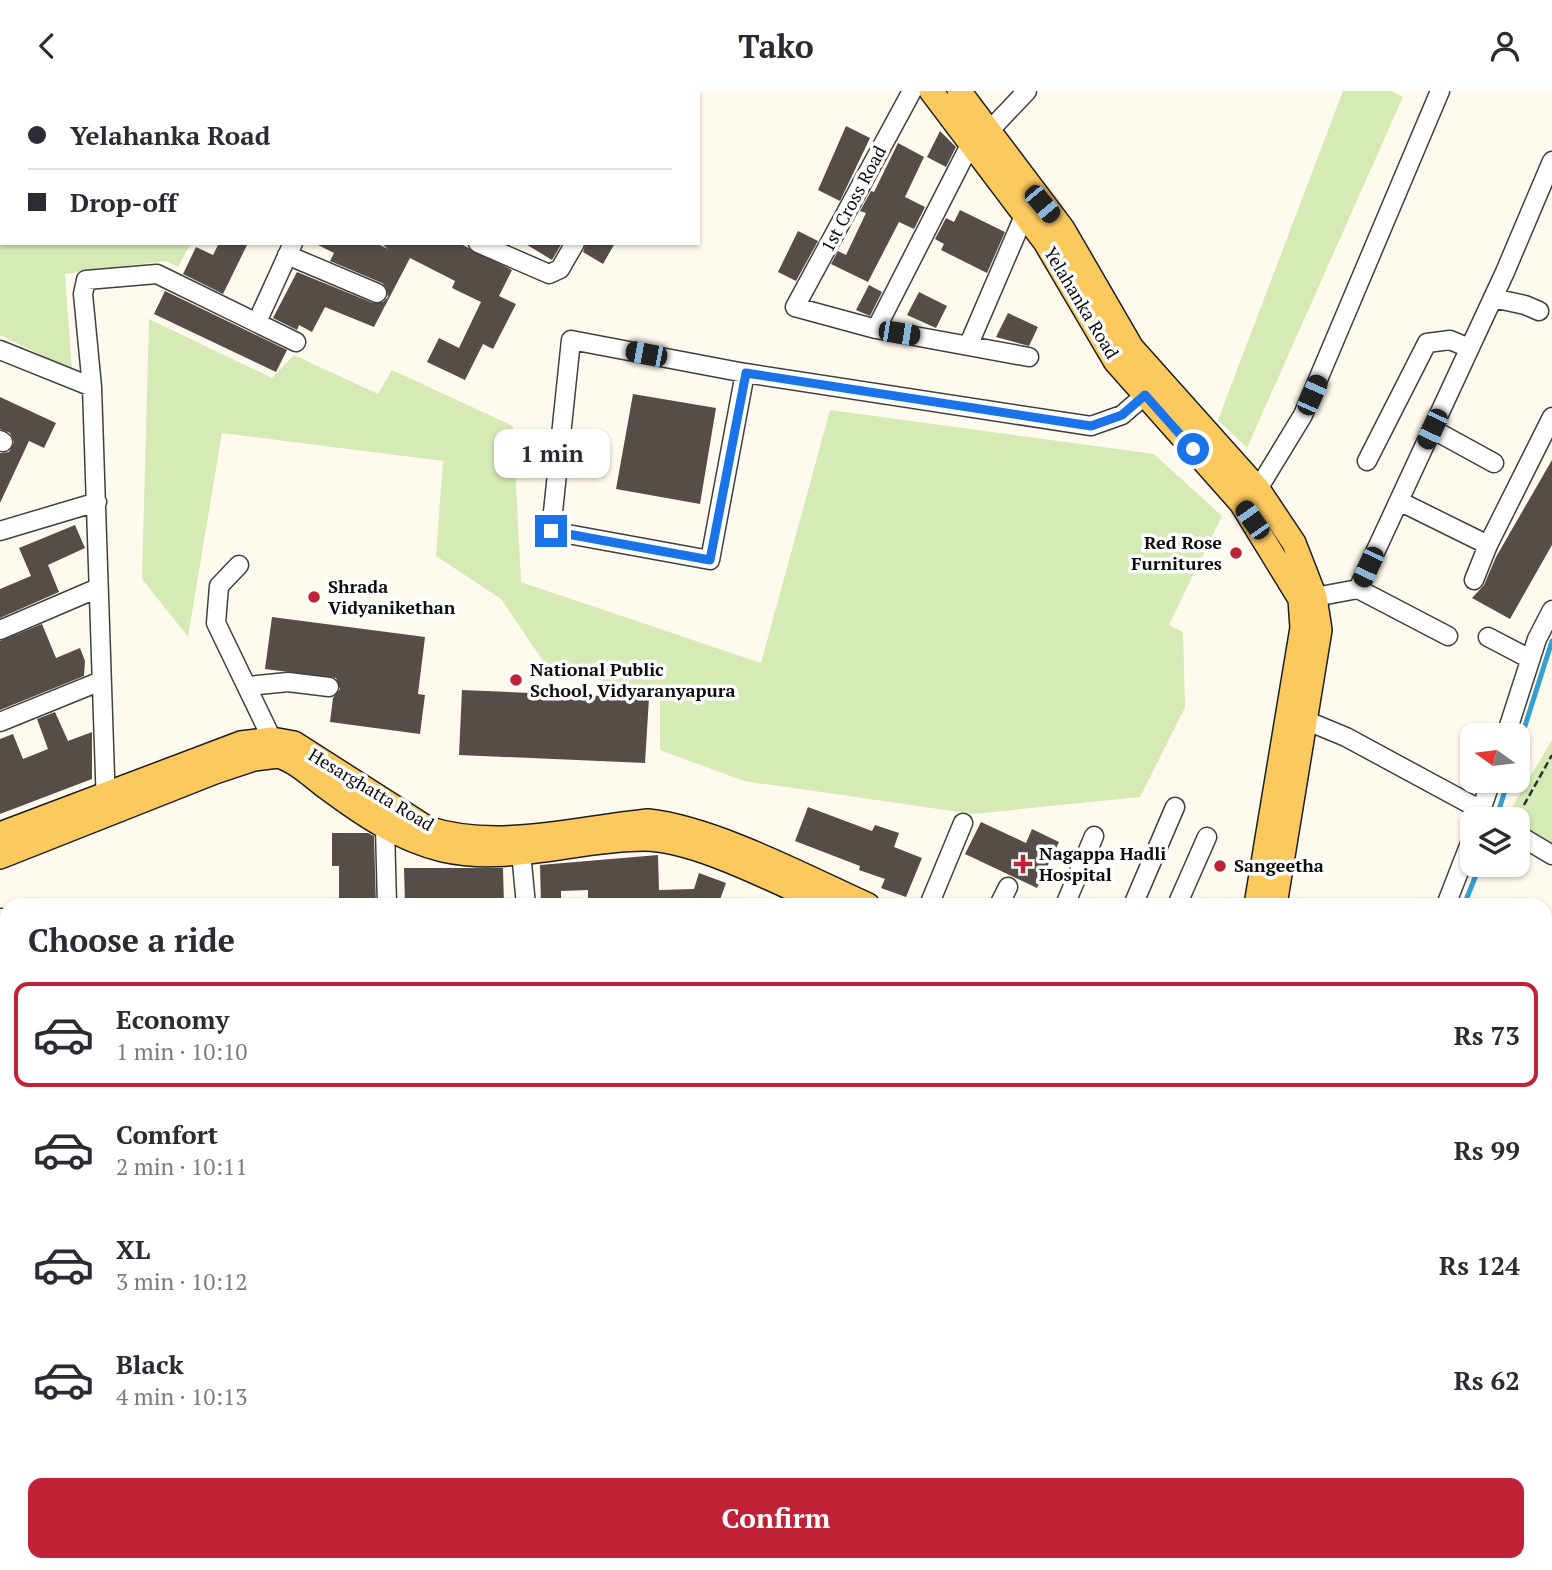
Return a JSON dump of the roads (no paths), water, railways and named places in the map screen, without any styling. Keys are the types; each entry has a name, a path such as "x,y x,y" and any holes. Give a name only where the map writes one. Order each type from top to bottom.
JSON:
{"main road":[{"name":"Yelahanka Road","path":"931,91 981,135 1063,229 1132,348 1249,496 1300,600 1302,615 1260,898"},
{"name":"Yelahanka Road","path":"959,91 1024,216 1045,242 1115,361 1145,395 1294,543 1315,597 1320,631 1305,720 1260,898"},
{"name":"Hesarghatta Road","path":"0,857 105,803 241,743 272,739 294,743 427,828 520,845 660,841 725,861 812,898"},
{"name":"Hesarghatta Road","path":"0,834 254,759 278,756 385,828 444,850 479,854 648,821 670,823 715,839 853,898"}],"street":[{"name":"1st Cross Road","path":"876,329 795,307 912,91"},
{"path":"1027,91 981,135 876,329 1029,357"},
{"path":"1249,496 1303,415 1440,91"},
{"path":"1358,589 1493,298 1552,161"},
{"path":"969,344 1024,216"},
{"path":"483,245 549,274 560,269 574,245"},
{"path":"257,322 290,249 377,293"},
{"path":"105,803 97,502 92,387 83,294 86,280 157,274 296,342"},
{"path":"1493,298 1539,311"},
{"path":"746,373 710,560 551,531 571,340 746,373 1091,426 1122,415 1145,395"},
{"path":"1367,461 1427,343 1450,340 1469,348"},
{"path":"0,350 92,387"},
{"path":"1474,580 1488,545 1552,417"},
{"path":"1432,429 1494,463"},
{"path":"0,531 97,502"},
{"path":"1399,502 1488,545"},
{"path":"239,565 219,586 216,623 272,739"},
{"path":"0,629 98,588"},
{"path":"1315,597 1358,589 1448,636"},
{"path":"1510,723 1530,659 1552,610"},
{"path":"1488,637 1530,659"},
{"path":"0,722 101,681"},
{"path":"248,686 288,682 328,687"},
{"path":"1305,720 1346,737 1465,807"},
{"path":"1136,898 1175,807"},
{"path":"932,898 963,823"},
{"path":"385,828 387,898"},
{"path":"1068,898 1094,837"},
{"path":"1180,898 1207,837"},
{"path":"1530,842 1552,855"},
{"path":"520,845 525,898"},
{"path":"1449,898 1460,869"},
{"path":"1002,898 1008,887"}],"waterway":[{"path":"1526,723 1552,641"},
{"path":"1500,807 1504,793"},
{"path":"1467,898 1475,877"}],"place":[{"name":"Red Rose Furnitures","path":"1236,553"},
{"name":"Shrada Vidyanikethan","path":"314,597"},
{"name":"National Public School, Vidyaranyapura","path":"516,680"},
{"name":"Nagappa Hadli Hospital","path":"1023,864"},
{"name":"Sangeetha","path":"1220,866"}]}
